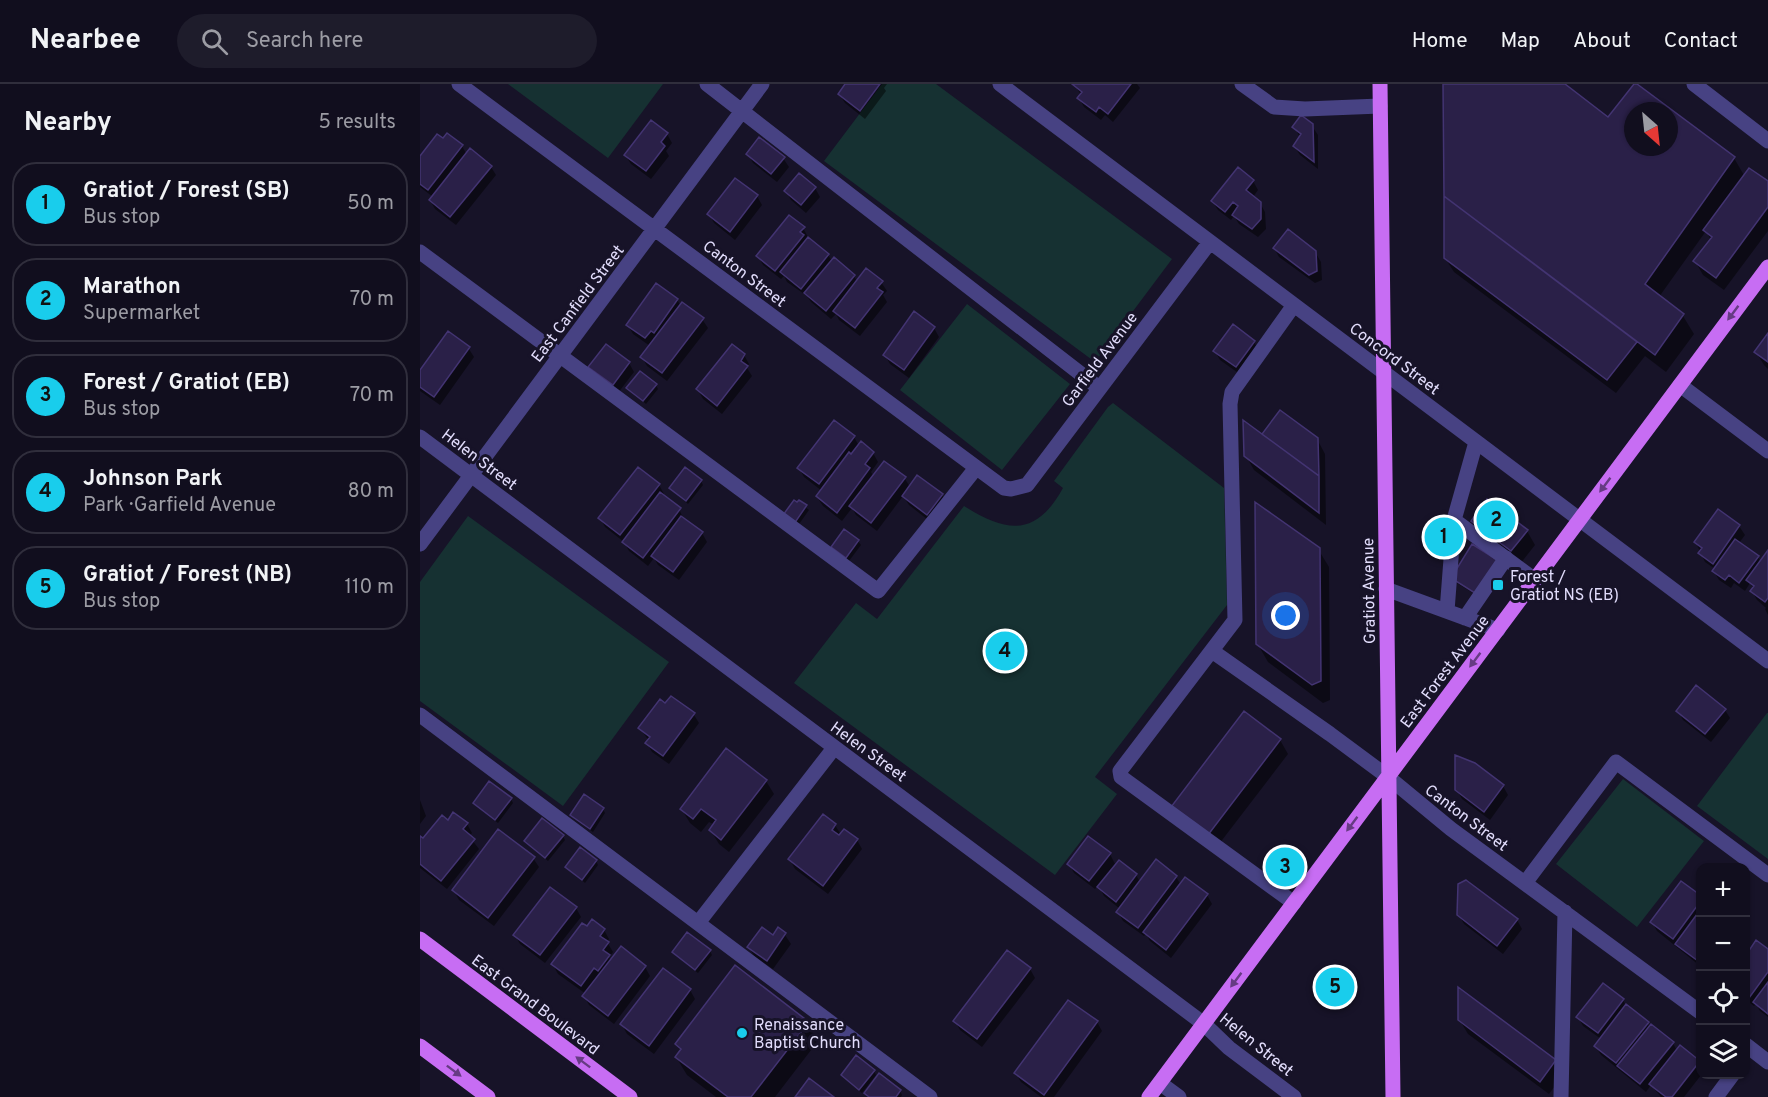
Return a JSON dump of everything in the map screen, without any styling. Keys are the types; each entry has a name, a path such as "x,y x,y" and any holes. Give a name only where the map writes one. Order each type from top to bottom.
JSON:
{"main road":[{"name":"Gratiot Avenue","path":"1380,84 1394,1097"},
{"name":"East Forest Avenue","path":"1149,1097 1768,267"},
{"name":"East Grand Boulevard","path":"420,939 630,1097"},
{"path":"420,1046 488,1097"}],"street":[{"name":"Canton Street","path":"459,84 976,468 1004,488 1011,489"},
{"path":"707,84 1099,388"},
{"name":"East Canfield Street","path":"420,544 762,84"},
{"name":"Concord Street","path":"1000,84 1768,661"},
{"path":"1242,84 1274,107 1305,109 1380,106"},
{"path":"1694,84 1768,141"},
{"name":"Garfield Avenue","path":"1011,489 1027,485 1210,242"},
{"path":"420,252 878,591 976,468"},
{"path":"1294,305 1232,392 1230,404 1235,620 1120,771 1120,777 1294,903"},
{"path":"1680,385 1768,451"},
{"name":"Helen Street","path":"420,437 1204,1024 1229,1048 1294,1097"},
{"path":"1447,611 1454,520 1476,442"},
{"path":"1454,520 1535,580"},
{"path":"1465,618 1506,558"},
{"path":"1386,590 1497,630"},
{"name":"Canton Street","path":"1212,651 1388,777 1451,829 1696,1008"},
{"path":"420,715 930,1097"},
{"path":"698,923 834,748"},
{"path":"1525,882 1616,762 1768,875"},
{"path":"1561,1097 1565,912"},
{"path":"1750,1052 1768,1062"},
{"path":"1716,1097 1729,1079"},
{"path":"1160,1083 1179,1097"}],"green space":[{"path":"508,84 663,84 608,158"},
{"path":"882,84 936,84 1172,259 1095,362 824,161"},
{"path":"967,304 1070,384 1002,470 900,390"},
{"path":"1113,403 1224,488 1227,605 1095,777 1117,794 1055,875 794,683 856,603 877,619 964,506 979,515 1007,525 1020,526 1042,515 1053,504 1063,488 1054,481"},
{"path":"468,516 669,662 563,806 420,701 420,582"},
{"path":"1768,713 1768,859 1697,806"},
{"path":"1623,779 1704,841 1637,927 1556,864"}],"building":[{"path":"845,84 880,84 860,111 838,94"},
{"path":"1072,84 1131,84 1108,114 1099,107 1096,112 1077,98 1082,92"},
{"path":"1443,84 1565,84 1608,117 1634,84 1637,84 1661,102 1624,102 1624,156 1678,156 1678,115 1735,157 1645,284 1684,314 1655,355 1444,196"},
{"path":"1301,115 1313,124 1314,162 1293,146 1301,134 1292,127"},
{"path":"651,120 668,133 661,142 665,146 646,171 624,155"},
{"path":"447,133 463,145 428,190 420,184 420,156 437,134 443,138"},
{"path":"759,137 785,157 771,174 746,154"},
{"path":"470,148 492,166 450,217 429,200"},
{"path":"1238,167 1254,180 1246,190 1261,202 1261,219 1252,229 1232,215 1238,206 1233,202 1225,212 1211,201"},
{"path":"1749,168 1768,181 1768,207 1716,278 1693,261 1712,237 1703,230"},
{"path":"799,173 816,187 801,205 784,191"},
{"path":"735,178 758,195 730,232 707,214"},
{"path":"1444,196 1637,342 1607,380 1444,258"},
{"path":"789,215 805,227 800,232 804,235 775,271 756,256"},
{"path":"1288,229 1316,251 1317,271 1309,275 1273,248"},
{"path":"808,237 829,254 801,289 780,272"},
{"path":"834,257 855,275 826,311 804,293"},
{"path":"866,268 883,281 877,288 883,292 855,328 833,311"},
{"path":"656,283 678,299 654,333 651,331 645,338 626,325"},
{"path":"682,302 704,318 662,373 640,357"},
{"path":"914,311 935,327 904,370 883,355"},
{"path":"1233,324 1255,341 1236,367 1213,351"},
{"path":"448,331 470,347 434,397 420,387 420,370"},
{"path":"1768,333 1768,362 1754,352"},
{"path":"606,344 630,362 613,385 588,367"},
{"path":"732,344 745,354 741,361 748,366 717,406 696,389"},
{"path":"640,371 657,384 643,401 626,388"},
{"path":"1280,410 1318,438 1319,476 1262,434"},
{"path":"834,420 855,436 819,484 797,468"},
{"path":"1243,420 1319,476 1319,513 1244,456"},
{"path":"861,441 874,452 865,464 870,468 837,513 816,496 849,452 851,454"},
{"path":"884,461 906,477 871,523 849,506"},
{"path":"638,467 660,484 620,535 598,518"},
{"path":"685,467 702,480 686,501 669,488"},
{"path":"917,475 943,494 927,515 902,496"},
{"path":"660,492 681,508 643,558 622,542"},
{"path":"1487,499 1528,530 1511,551 1471,521"},
{"path":"794,500 807,505 794,524 783,515"},
{"path":"1255,502 1320,548 1321,681 1312,685 1256,644"},
{"path":"1718,509 1740,525 1713,564 1698,553 1702,548 1694,542"},
{"path":"681,516 703,532 673,572 651,556"},
{"path":"844,529 859,540 846,558 831,547"},
{"path":"1735,539 1759,556 1739,583 1729,575 1725,580 1712,571"},
{"path":"1472,544 1499,561 1478,595 1451,578"},
{"path":"1768,550 1768,598 1765,602 1750,591 1754,586 1746,580"},
{"path":"1696,685 1726,709 1705,734 1676,711"},
{"path":"671,696 695,713 663,756 645,743 650,737 638,728 660,699 665,703"},
{"path":"1244,711 1281,739 1208,835 1171,807"},
{"path":"726,748 767,780 721,840 709,830 716,820 701,809 693,819 680,809"},
{"path":"1455,755 1475,763 1504,785 1484,812 1455,790"},
{"path":"489,781 512,798 495,820 473,803"},
{"path":"584,794 604,808 590,829 570,815"},
{"path":"453,812 468,823 463,829 475,839 441,881 420,864 420,836 423,838 442,815 448,820"},
{"path":"823,814 836,824 832,830 839,835 844,829 858,839 823,886 788,859"},
{"path":"542,818 564,835 545,858 524,841"},
{"path":"498,829 535,857 488,918 452,890"},
{"path":"1088,836 1111,853 1089,881 1067,864"},
{"path":"580,847 597,860 582,880 565,867"},
{"path":"1156,859 1177,876 1138,928 1116,912"},
{"path":"1119,860 1137,874 1116,902 1097,887"},
{"path":"1185,877 1208,894 1166,950 1143,932"},
{"path":"1466,880 1518,919 1497,946 1457,915 1458,884"},
{"path":"1681,881 1696,892 1696,907 1673,939 1650,922"},
{"path":"550,887 577,907 540,955 513,935"},
{"path":"1696,915 1696,960 1675,944"},
{"path":"592,919 605,929 600,936 609,942 603,950 610,955 598,971 594,968 581,986 551,964 582,923 587,926"},
{"path":"762,927 773,935 778,927 786,933 767,961 747,947"},
{"path":"687,932 711,950 695,970 672,952"},
{"path":"1756,940 1768,949 1768,972 1750,997 1750,971 1750,949"},
{"path":"621,946 646,966 608,1016 582,996"},
{"path":"1007,950 1031,968 977,1039 953,1021"},
{"name":"Renaissance Baptist Church","path":"735,965 809,1022 751,1097 728,1097 675,1057 681,1049 675,1044"},
{"path":"663,968 691,989 649,1046 620,1024"},
{"path":"1768,982 1768,1014 1753,1002"},
{"path":"1603,983 1624,999 1598,1033 1576,1017"},
{"path":"1458,987 1556,1060 1540,1082 1458,1020"},
{"path":"1068,1000 1098,1021 1044,1095 1014,1073"},
{"path":"1626,1004 1649,1022 1616,1063 1594,1046"},
{"path":"1651,1024 1674,1042 1640,1084 1617,1066"},
{"path":"1680,1045 1696,1058 1696,1066 1672,1097 1666,1097 1649,1084"},
{"path":"856,1055 875,1070 859,1090 841,1075"},
{"path":"879,1073 901,1090 896,1097 869,1097 864,1093"},
{"path":"809,1078 834,1097 795,1097"}],"place":[{"name":"Marathon","path":"1496,520"},
{"name":"Gratiot / Forest (SB)","path":"1444,537"},
{"name":"Forest / Gratiot NS (EB)","path":"1498,585"},
{"name":"Johnson Park","path":"1005,651"},
{"name":"Forest / Gratiot (EB)","path":"1285,867"},
{"name":"Gratiot / Forest (NB)","path":"1335,987"},
{"name":"Renaissance Baptist Church","path":"742,1033"}]}
